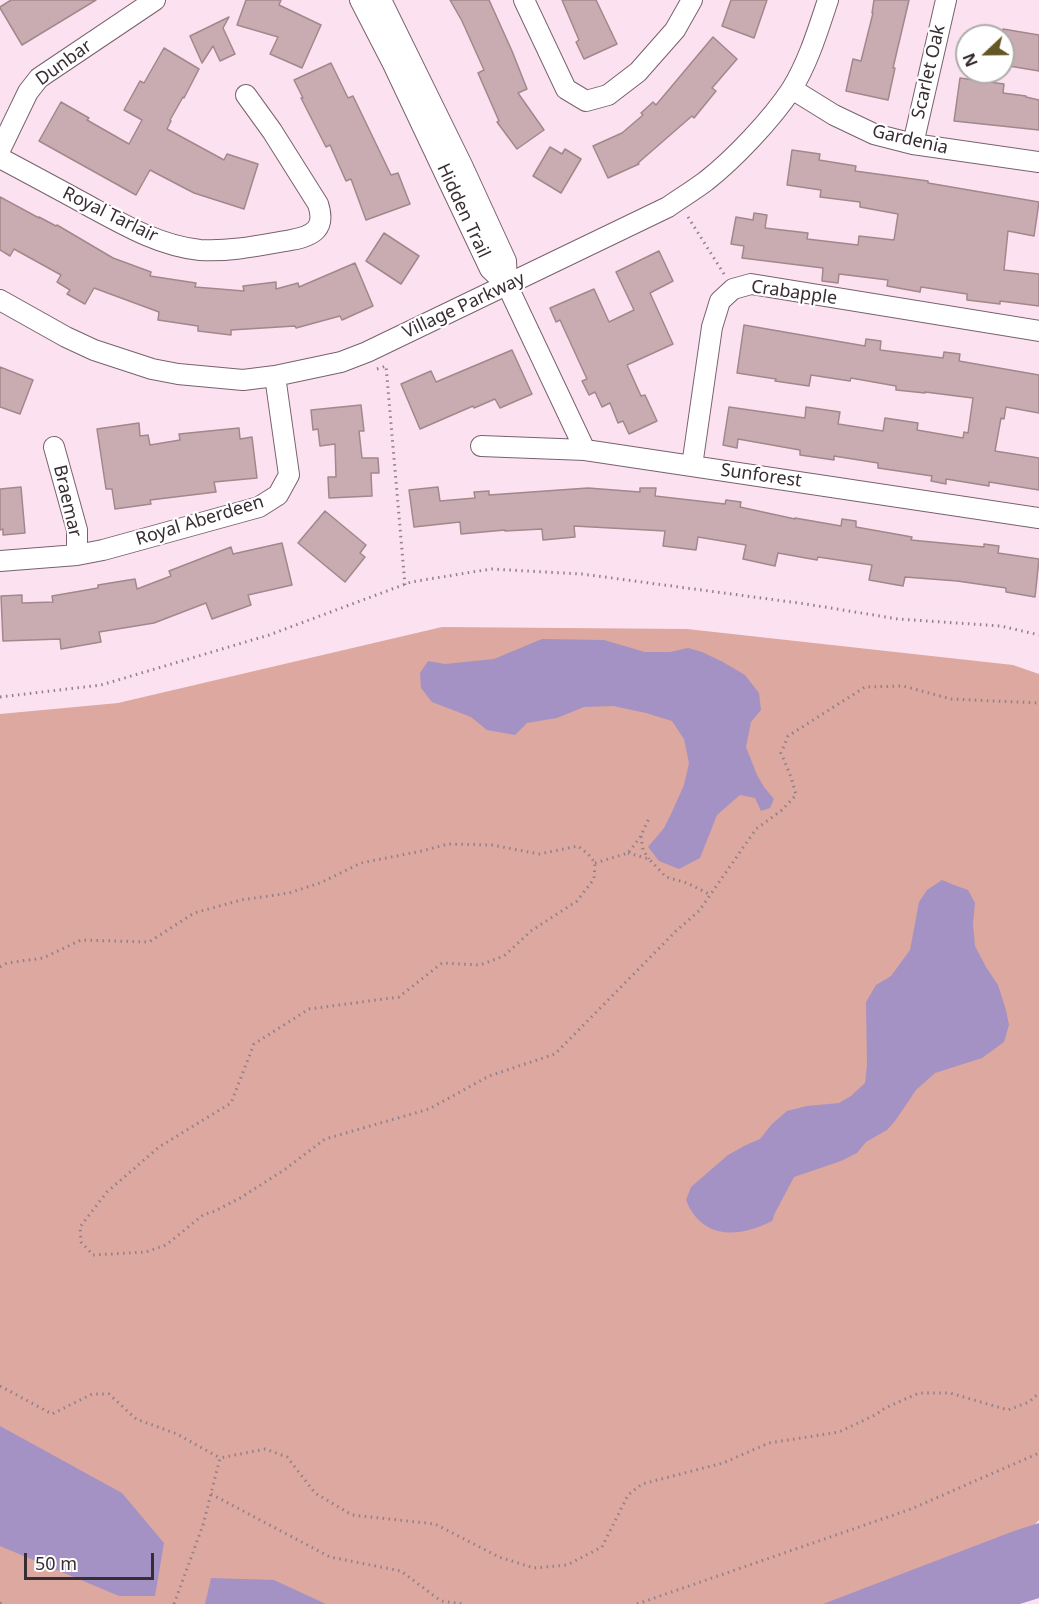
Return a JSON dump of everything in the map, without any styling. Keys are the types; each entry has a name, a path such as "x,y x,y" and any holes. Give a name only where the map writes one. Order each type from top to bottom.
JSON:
{"street":[{"name":"Dunbar","path":"0,150 28,92 39,78 155,0"},
{"name":"Hidden Trail","path":"360,0 393,64 490,269 507,285 585,450"},
{"path":"381,0 506,261 507,285"},
{"path":"524,0 566,89 586,101 608,95 638,72 675,30 692,0"},
{"name":"Village Parkway","path":"0,300 94,350 152,369 178,374 243,380 275,376 341,362 367,352 668,207 707,180 736,154 792,89 812,47 828,0"},
{"name":"Scarlet Oak","path":"913,144 946,0"},
{"name":"Gardenia","path":"792,89 834,115 873,134 913,144 1039,162"},
{"name":"Royal Tarlair","path":"0,158 142,234 178,246 201,250 239,248 310,235 315,232 320,222 318,204 246,94"},
{"name":"Crabapple","path":"692,466 712,327 720,301 733,289 751,284 1039,331"},
{"name":"Royal Aberdeen","path":"0,561 77,555 103,550 259,507 278,495 289,475 275,376"},
{"name":"Sunforest","path":"481,446 585,450 1039,518"},
{"name":"Braemar","path":"54,447 77,530 77,555"}],"path":[{"path":"688,217 733,289"},
{"path":"367,352 376,370 386,366 405,585"},
{"path":"0,698 101,685 269,635 411,582 491,569 582,574 806,604 898,619 1001,626 1039,635"},
{"path":"0,967 7,963 43,958 81,940 149,942 194,913 241,900 289,893 321,883 361,863 448,844 492,845 538,854 578,846 596,863 594,879 577,901 531,931 504,957 480,965 442,963 399,997 309,1010 254,1044 231,1102 159,1147 107,1192 80,1227 81,1242 93,1255 146,1252 166,1245 202,1215 240,1198 325,1140 429,1109 489,1076 555,1054 676,931 699,911 732,860 756,829 782,810 796,795 781,753 788,736 865,687 903,686 951,699 1039,703"},
{"path":"628,853 641,836 648,818"},
{"path":"641,836 643,850 666,877 711,895"},
{"path":"596,863 628,853 649,859"},
{"path":"0,1386 52,1414 92,1394 109,1395 136,1419 177,1434 220,1458 265,1449 287,1457 315,1492 352,1515 435,1524 499,1557 534,1568 567,1566 602,1547 628,1495 642,1484 723,1463 769,1443 839,1432 919,1393 950,1393 1008,1410 1029,1402 1039,1393"},
{"path":"637,1604 911,1509 1039,1453"},
{"path":"174,1604 202,1525 220,1458"},
{"path":"211,1494 330,1557 402,1571 441,1600 463,1604"}],"shaded area":[{"path":"442,627 687,629 1013,665 1039,674 1039,1520 962,1604 0,1604 0,714 118,703"},
{"path":"542,639 604,640 645,652 670,652 688,648 702,652 745,675 759,693 761,710 751,722 746,747 757,775 774,799 770,808 761,811 755,798 740,795 717,815 700,858 679,869 659,861 648,847 664,828 672,812 684,785 689,763 684,739 672,721 613,706 584,707 557,718 527,723 515,735 487,730 471,717 432,702 421,688 420,673 428,661 445,664 494,659"},
{"path":"942,880 968,890 975,903 973,924 975,946 998,985 1006,1010 1009,1025 1004,1042 982,1058 935,1073 916,1090 887,1130 866,1142 857,1153 794,1177 772,1221 747,1231 735,1232 712,1229 702,1223 686,1200 691,1187 728,1155 760,1139 787,1111 807,1106 839,1103 865,1083 866,1002 876,985 891,976 910,950 919,902 927,890"},
{"path":"0,1426 122,1493 164,1543 155,1596 119,1596 0,1546"},
{"path":"1039,1523 1039,1598 1020,1604 823,1604 1014,1531"},
{"path":"211,1578 274,1580 326,1604 205,1604"}],"building":[{"path":"11,0 96,0 22,45 0,8"},
{"path":"246,0 281,0 279,5 321,25 302,68 270,54 278,37 237,25"},
{"path":"450,0 489,0 512,51 527,89 518,93 544,130 517,149 497,122 499,121 478,73 484,70"},
{"path":"562,0 596,0 617,44 584,59 576,42 579,40"},
{"path":"731,0 767,0 754,38 722,26"},
{"path":"874,0 909,0 888,100 846,91 853,59 861,61"},
{"path":"229,17 223,28 235,54 220,61 213,46 202,63 190,36"},
{"path":"1015,31 1039,35 1039,71 1015,67"},
{"path":"713,37 737,59 712,88 716,91 694,118 692,116 639,164 608,178 593,146 622,133 643,115 641,113 653,102 656,105"},
{"path":"164,48 199,69 167,129 224,160 227,154 258,164 244,209 194,193 150,170 136,195 39,141 61,102 129,144 142,120 124,110 140,81 144,83"},
{"path":"331,63 348,98 353,96 391,175 398,173 410,204 366,220 351,179 346,181 330,145 326,147 294,80"},
{"path":"959,84 1004,84 1003,93 1039,100 1039,130 954,121"},
{"path":"550,147 562,154 565,149 581,159 561,193 533,176"},
{"path":"792,150 820,154 819,160 856,166 855,171 928,181 928,183 1039,202 1034,236 1008,231 1004,270 1039,274 1039,306 967,300 967,294 921,287 920,292 887,286 888,280 839,274 838,283 822,281 823,268 742,258 744,246 731,244 736,217 753,220 754,213 767,215 765,228 808,233 807,239 858,245 859,236 894,240 898,214 860,207 860,202 820,197 821,190 787,185"},
{"path":"0,197 57,225 113,258 151,272 150,276 196,283 195,287 244,291 243,286 276,282 276,289 298,283 299,287 355,263 373,306 342,320 340,316 296,328 295,326 231,330 231,335 198,331 198,326 158,320 159,312 94,288 85,304 67,294 70,290 57,282 61,275 14,249 10,256 0,250"},
{"path":"384,233 419,256 401,284 366,261"},
{"path":"659,251 673,281 650,293 673,344 627,365 641,396 645,395 657,421 629,434 623,421 618,423 610,403 602,407 595,392 589,395 582,381 587,379 560,320 556,322 550,308 594,289 609,322 634,310 616,272"},
{"path":"744,325 865,346 866,339 881,341 880,350 943,358 944,352 960,354 959,361 1039,375 1039,413 1006,407 1004,419 1001,418 995,451 1039,458 1039,490 989,482 989,486 946,479 946,484 931,481 932,476 878,468 878,463 834,456 834,460 800,455 800,450 738,439 737,448 723,445 729,407 805,418 806,407 840,412 838,424 883,431 885,418 918,423 917,430 963,438 964,432 968,433 973,398 896,390 896,386 851,378 850,381 811,375 809,386 737,373"},
{"path":"512,350 532,394 500,408 495,399 420,429 401,384 431,371 436,382"},
{"path":"0,367 33,380 20,414 0,407"},
{"path":"361,405 364,431 359,431 362,458 378,458 379,473 371,473 372,496 329,498 328,477 336,477 335,444 320,446 318,429 313,430 311,410"},
{"path":"139,423 140,436 148,435 150,445 180,440 179,434 239,428 240,439 252,437 257,478 214,482 216,492 150,500 151,504 115,509 112,489 106,489 97,429"},
{"path":"21,487 25,533 3,535 3,529 0,530 0,489"},
{"path":"438,487 440,501 475,498 474,492 489,491 489,495 588,488 640,492 640,488 656,488 655,496 725,504 726,500 741,502 740,507 841,526 842,519 856,521 856,527 912,537 911,540 984,547 984,544 999,546 998,553 1039,559 1035,597 1006,592 1006,588 957,581 905,577 903,586 869,580 872,565 818,557 817,560 778,553 775,566 743,559 746,545 698,537 696,550 663,546 665,531 574,526 575,537 543,540 542,529 461,534 460,522 414,527 409,490"},
{"path":"325,511 366,545 360,553 365,557 345,582 298,543"},
{"path":"282,543 292,585 248,595 251,605 212,619 206,603 154,623 99,632 101,642 61,649 60,639 3,641 1,596 22,595 22,603 53,602 52,596 135,579 137,589 171,576 169,571 231,547 233,554"}]}
